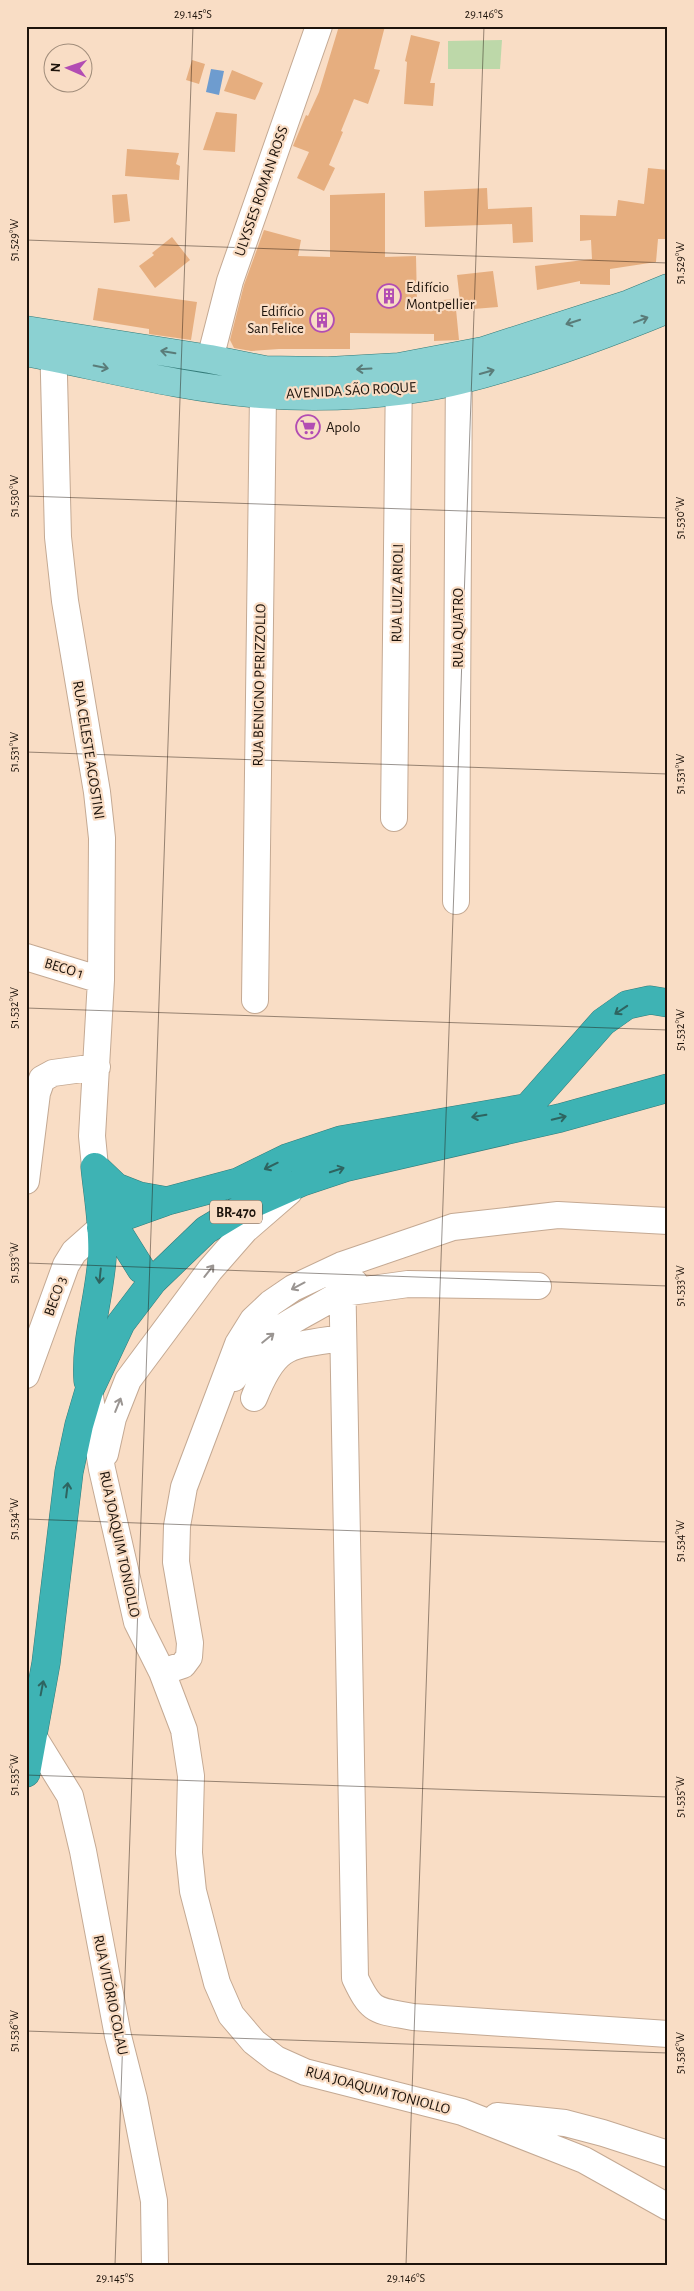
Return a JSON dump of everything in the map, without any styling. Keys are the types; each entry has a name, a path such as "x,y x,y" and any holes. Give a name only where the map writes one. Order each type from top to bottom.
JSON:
{"highway":[{"path":"527,1108 603,1022 627,1005 662,998"},
{"name":"BR-470","path":"26,1670 50,1469 65,1410 87,1358 113,1309 141,1269 238,1182 287,1158 341,1140 527,1108 649,1077 668,1070"},
{"name":"BR-470","path":"30,1743 46,1663 69,1472 88,1391 121,1323 153,1281 206,1230 241,1209 302,1182 347,1167 560,1118 668,1088"},
{"path":"96,1167 116,1187 139,1196 166,1201"},
{"path":"88,1391 87,1358 98,1298 106,1224 96,1167"},
{"path":"106,1224 166,1201 238,1182"},
{"path":"106,1224 141,1269"},
{"path":"26,1773 30,1743"}],"main road":[{"name":"AVENIDA SÃO ROQUE","path":"459,368 483,351 620,307 668,288"},
{"name":"AVENIDA SÃO ROQUE","path":"26,330 53,346 211,388 258,386 328,371 399,379 459,368 539,357 668,309"},
{"name":"AVENIDA SÃO ROQUE","path":"26,352 53,346 210,359 258,386"}],"street":[{"name":"ULYSSES ROMAN ROSS","path":"210,359 230,281 319,26"},
{"name":"RUA CELESTE AGOSTINI","path":"53,346 58,537 65,601 97,792 102,838 101,980 92,1136 96,1167"},
{"name":"RUA QUATRO","path":"456,901 459,368"},
{"name":"RUA LUIZ ARIOLI","path":"394,818 399,379"},
{"name":"RUA BENIGNO PERIZZOLLO","path":"255,1000 258,386"},
{"name":"BECO 1","path":"26,957 101,980"},
{"path":"26,1180 38,1093 42,1079 53,1073 97,1067"},
{"name":"RUA JOAQUIM TONIOLLO","path":"302,1182 245,1230 216,1263 128,1380 113,1418 102,1469 137,1622 162,1672 184,1730 191,1776 189,1854 192,1891 217,1983 231,2015 254,2042 276,2059 304,2072 462,2112 584,2160 668,2207"},
{"path":"162,1672 183,1665 189,1657 190,1642 176,1562 177,1526 184,1487 217,1404 238,1344 253,1320 271,1303 294,1288 342,1265 454,1227 558,1215 668,1221"},
{"name":"BECO 3","path":"26,1375 66,1265 74,1252 106,1224"},
{"path":"217,1404 246,1360 266,1339 294,1320 343,1293 402,1245"},
{"path":"342,1265 355,1978 365,2000 378,2010 413,2017 668,2034"},
{"path":"343,1293 408,1284 538,1286"},
{"path":"254,1398 265,1371 276,1356 294,1345 342,1338"},
{"path":"88,1391 102,1469"},
{"name":"RUA VITÓRIO COLAU","path":"30,1743 70,1796 83,1851 118,2036 134,2099 154,2201 155,2265"},
{"path":"462,2112 565,2123 668,2154"}],"green space":[{"path":"502,40 500,69 448,69 448,41"}],"water":[{"path":"211,69 224,71 219,95 206,92"}],"building":[{"path":"339,26 385,26 374,69 380,70 368,104 354,99 329,165 335,168 324,191 297,178 309,152 293,146 306,115 308,116 319,92"},
{"path":"411,35 440,42 430,83 435,83 433,106 404,104 407,62 405,61"},
{"path":"192,60 205,64 199,84 186,80"},
{"path":"232,70 263,83 255,100 224,91"},
{"path":"216,112 237,114 235,152 203,150"},
{"path":"127,149 179,153 176,164 180,166 179,180 125,176"},
{"path":"648,168 668,170 668,239 658,239 656,262 610,269 610,285 580,284 580,281 537,290 535,266 592,259 591,240 580,241 580,215 616,216 618,200 644,204"},
{"path":"487,188 488,209 532,207 533,242 513,243 512,224 425,227 424,191"},
{"path":"385,193 385,257 416,256 417,302 455,299 459,340 434,341 434,334 350,333 350,349 251,351 234,348 230,340 244,285 264,230 301,240 298,256 330,257 330,195"},
{"path":"127,194 130,221 114,223 112,195"},
{"path":"172,237 190,260 155,288 139,266 154,255 152,253"},
{"path":"493,271 498,307 461,310 457,275"},
{"path":"98,288 197,302 191,340 149,334 149,329 93,320"}],"place":[{"name":"Edifício Montpellier","path":"389,296"},
{"name":"Edifício San Felice","path":"322,320"},
{"name":"Apolo","path":"308,427"}]}
